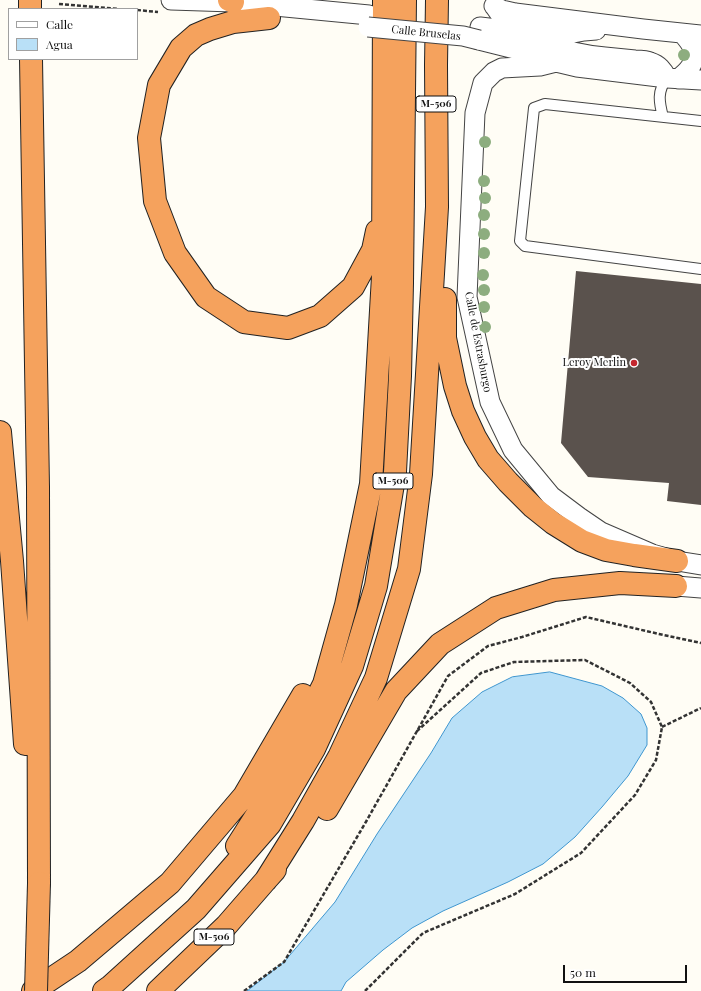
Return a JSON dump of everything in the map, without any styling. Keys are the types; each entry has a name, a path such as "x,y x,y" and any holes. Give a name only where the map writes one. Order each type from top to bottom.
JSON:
{"highway":[{"path":"196,909 260,810 324,684 346,605 371,484 383,276 384,0"},
{"name":"M-506","path":"104,991 196,909 270,824 314,749 352,666 376,586 394,472 400,376 405,0"},
{"name":"M-506","path":"158,991 226,926 266,880 304,821 339,757 376,678 409,569 421,474 437,207 437,0"},
{"path":"269,18 233,22 196,35 181,48 159,84 149,138 155,201 175,253 206,297 244,322 288,328 320,316 353,287 372,250 383,202"},
{"path":"31,60 38,487 39,883 36,991"},
{"path":"437,207 445,251 445,338 455,386 475,437 488,459 532,507 553,523 582,541 606,550 676,562"},
{"path":"0,432 12,561 28,776 39,848"},
{"path":"266,880 312,834 396,691 440,644 496,608 554,590 620,583 676,586"},
{"path":"33,991 78,961 170,883 244,796 314,677 346,605"}],"street":[{"name":"Calle Bruselas","path":"177,0 231,1 368,21 479,33 522,32 562,34 592,30 643,29"},
{"name":"Calle Bruselas","path":"177,0 269,18 368,21"},
{"name":"Calle Bruselas","path":"491,3 502,10 515,13 692,35 694,56 691,67 686,73 672,79"},
{"path":"491,3 504,20 522,32"},
{"name":"Calle Bruselas","path":"522,32 557,48 590,56 649,61 661,68 672,79"},
{"name":"Calle Bruselas","path":"479,33 527,52 556,62 577,67 672,79 701,80"},
{"name":"Calle de Estrasburgo","path":"556,62 540,66 502,68 494,72 483,83 475,113 467,296 490,402 513,450 551,496 578,518 601,532 652,554 676,562 701,565"},
{"path":"676,586 701,588"}],"lane":[{"path":"663,116 660,103 661,88 663,83 672,79"},
{"path":"701,121 544,104 534,108 520,241 525,246 701,269"}],"path":[{"path":"59,4 107,8"},
{"path":"244,991 284,962 367,820 448,676 488,646 522,637 586,616 701,643"},
{"path":"365,991 423,933 515,894 580,853 635,795 656,760 662,727 651,702 630,683 585,660 514,662 481,674 416,732"},
{"path":"662,727 701,708"}],"water":[{"path":"550,672 602,686 623,698 641,714 647,728 647,745 628,776 575,837 543,864 508,882 443,911 412,928 383,950 346,982 341,991 247,991 284,962 335,902 452,718 482,692 512,677"}],"building":[{"name":"Leroy Merlin","path":"576,271 701,284 701,505 667,501 669,483 588,477 561,443"}],"place":[{"name":"Leroy Merlin","path":"634,363"}]}
